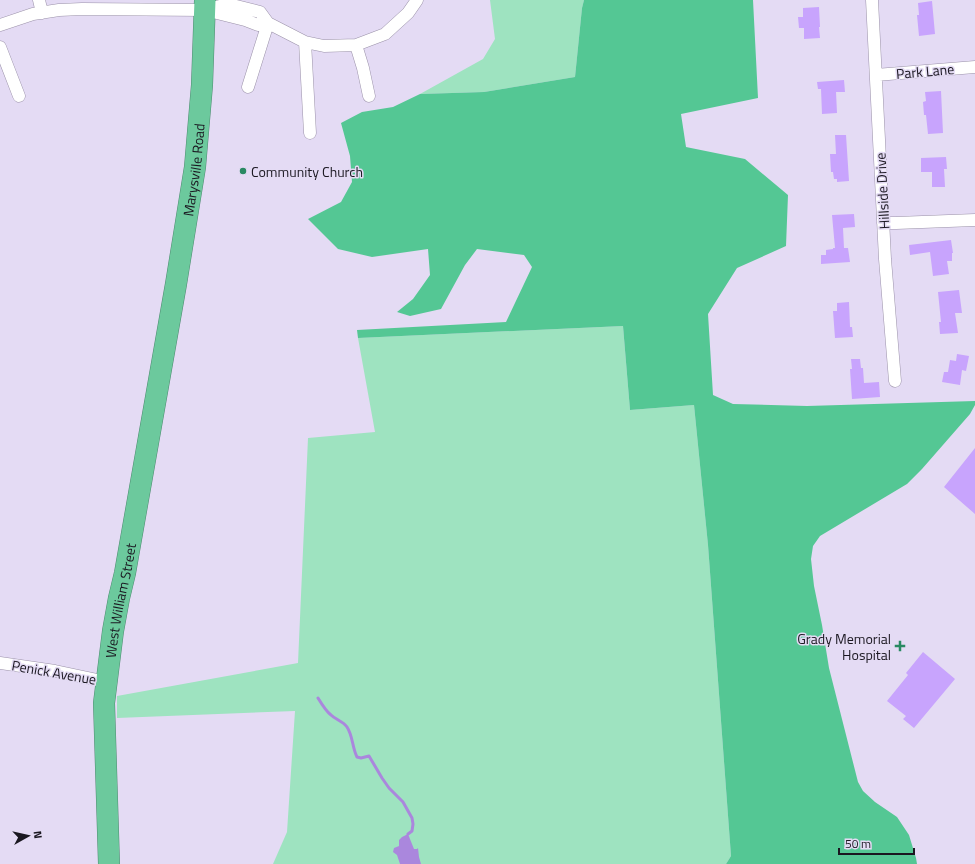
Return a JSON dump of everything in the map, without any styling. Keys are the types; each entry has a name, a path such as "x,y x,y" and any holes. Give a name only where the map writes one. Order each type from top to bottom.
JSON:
{"highway":[{"name":"Marysville Road","path":"167,339 195,167 202,85 205,5"},
{"name":"West William Street","path":"109,864 104,716 105,696 115,618 167,339"}],"street":[{"path":"39,0 42,13"},
{"path":"0,24 33,14 59,10 228,4 260,12 268,23 305,42 324,46 356,45 384,34 408,13 417,0"},
{"name":"Hillside Drive","path":"872,0 883,223 895,381"},
{"path":"248,87 268,23"},
{"path":"305,42 310,134"},
{"path":"356,45 363,68 368,96"},
{"path":"0,47 19,96"},
{"name":"Park Lane","path":"876,75 975,67"},
{"path":"883,223 975,220"},
{"name":"Penick Avenue","path":"0,664 55,671 107,682"}],"green space":[{"path":"490,0 584,0 575,77 484,92 420,94 483,59 495,39"},
{"path":"584,0 753,0 758,98 681,114 686,147 745,159 788,195 786,246 737,268 708,314 713,395 733,404 807,406 975,401 975,405 970,414 907,484 820,536 813,546 811,559 814,586 829,668 858,782 863,791 875,802 897,817 909,835 917,864 726,864 731,856 708,545 694,405 630,410 623,326 358,338 357,330 506,322 532,267 524,255 477,249 465,265 441,309 410,316 397,312 413,299 430,275 428,249 372,257 338,249 308,219 341,202 352,182 350,156 341,123 362,112 393,107 420,94 484,92 575,77"},
{"path":"623,326 630,410 694,405 708,545 731,856 726,864 273,864 287,832 295,711 117,718 117,696 298,663 308,438 375,432 358,338"}],"shaded area":[{"path":"408,834 414,849 418,848 421,864 400,864 397,855 393,852 394,848 399,846 399,840"}],"building":[{"path":"932,1 935,34 919,36 917,15 919,15 918,3"},
{"path":"819,7 820,38 804,39 804,28 799,28 798,17 803,17 803,8"},
{"path":"844,80 845,92 836,92 837,113 822,114 821,89 818,89 817,82"},
{"path":"941,91 943,133 928,134 923,102 926,101 925,92"},
{"path":"835,135 846,135 849,181 837,182 837,179 834,179 833,172 831,172 830,154 836,154"},
{"path":"946,157 947,169 944,169 945,187 932,187 932,172 921,172 921,158"},
{"path":"854,214 855,227 843,228 844,248 848,248 850,262 821,264 821,255 826,255 826,250 835,248 832,215"},
{"path":"951,240 953,253 952,261 947,261 949,274 933,276 930,252 910,255 909,245"},
{"path":"959,290 962,313 955,313 958,333 940,334 939,322 941,322 938,292"},
{"path":"849,302 850,327 852,327 853,337 835,338 833,311 837,311 837,303"},
{"path":"957,354 969,356 966,371 962,370 960,385 942,382 944,372 948,372 950,360 956,361"},
{"path":"851,359 860,359 861,368 863,368 864,383 879,382 880,397 852,399 850,369 852,369"},
{"path":"975,448 975,514 944,487"},
{"path":"923,652 955,679 914,728 903,719 906,716 887,701 908,675 906,673"}],"waterway":[{"path":"318,698 329,714 344,723 347,727 357,757 361,758 369,756 389,788 403,802 412,818 413,824 412,831 408,834"}],"place":[{"name":"Community Church","path":"243,171"},
{"name":"Grady Memorial Hospital","path":"900,646"}]}
